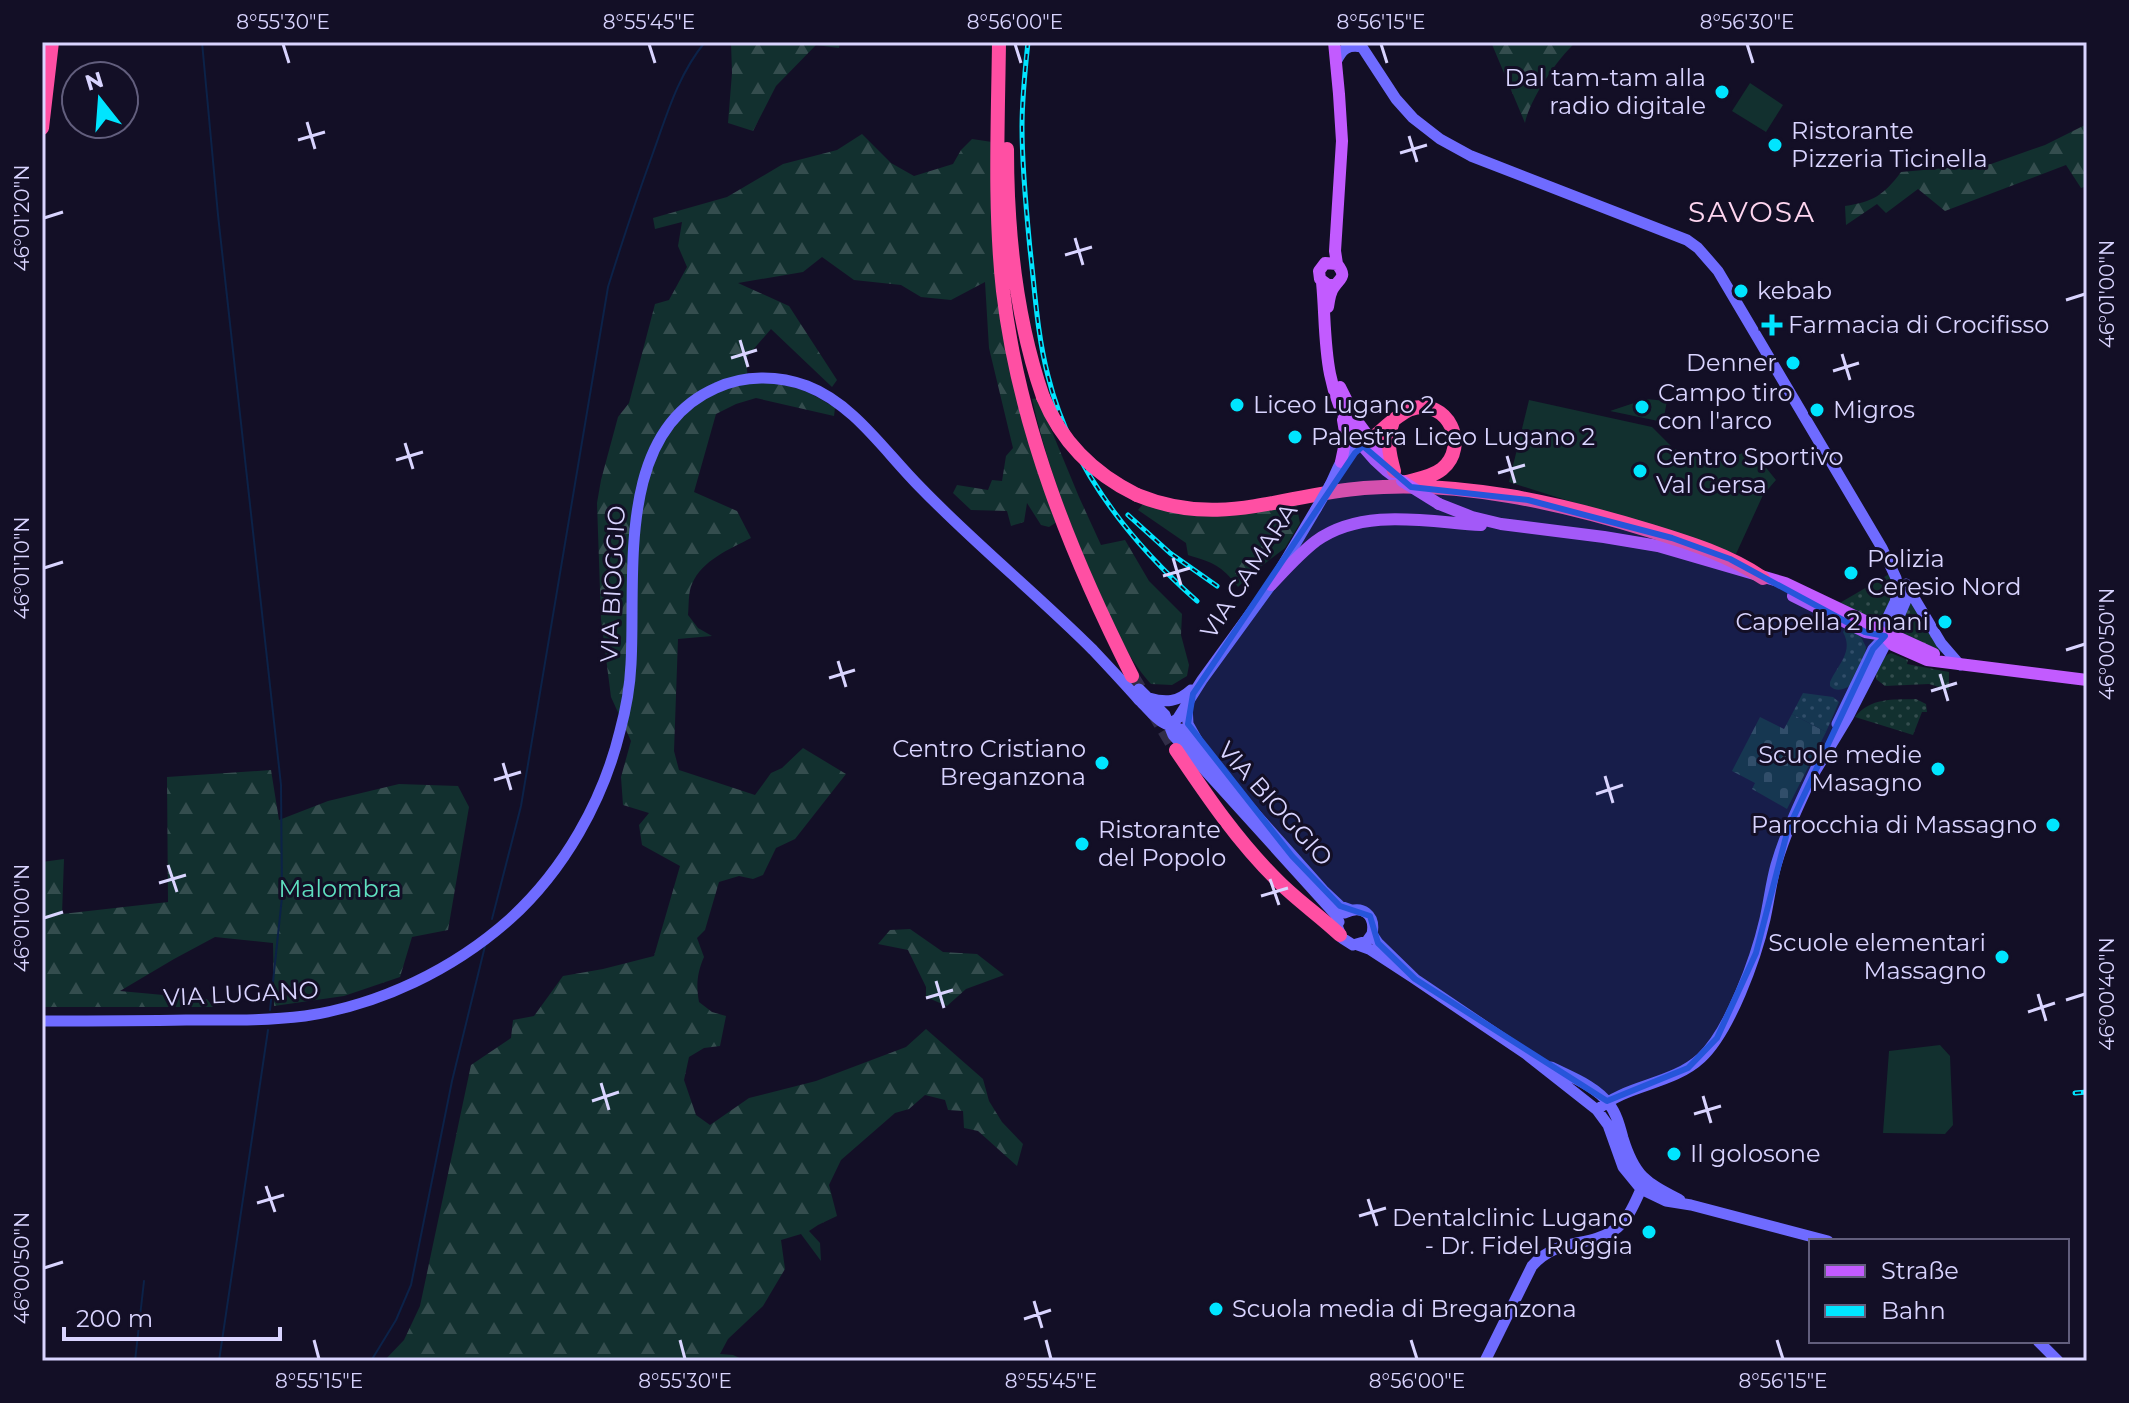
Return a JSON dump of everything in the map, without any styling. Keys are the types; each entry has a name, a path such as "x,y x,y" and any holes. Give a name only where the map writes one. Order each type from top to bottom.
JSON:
{"highway":[{"path":"42,128 52,42"},
{"path":"999,42 998,222 1003,290 1013,356 1059,513 1090,590 1132,676"},
{"path":"1009,42 1007,161 1010,228 1025,328 1043,397 1061,431 1086,461 1109,480 1137,495 1171,507 1216,511 1430,476 1441,470 1451,458 1456,444 1451,424 1445,417 1423,408 1412,409 1364,443"},
{"path":"1394,420 1388,440 1395,480"},
{"path":"1395,480 1501,495 1619,521 1713,552 1763,578"},
{"path":"1176,750 1208,799 1252,854 1280,884 1339,928"}],"main road":[{"path":"1334,42 1341,131 1339,197 1336,243 1331,264 1319,273 1328,284 1330,297 1325,322 1330,376 1346,438 1341,462"},
{"path":"1336,62 1346,47 1360,45 1406,110 1452,146 1680,237 1698,248 1718,271 1882,548 1896,578 1898,590 1885,623 1885,636"},
{"path":"1328,284 1340,281 1342,275 1341,268 1331,264"},
{"path":"1327,351 1364,443"},
{"name":"VIA BIOGGIO","path":"476,945 513,916 556,866 579,831 605,780 621,728 629,686 635,520 651,458 668,426 686,407 709,390 737,380 770,378 800,384 829,397 853,417 978,544 1148,698 1165,715 1173,735 1335,914 1345,941 1369,949 1415,979 1526,1054 1597,1110"},
{"path":"1339,405 1383,469 1395,480 1439,504 1472,517 1533,529"},
{"name":"VIA CAMARA","path":"1169,725 1172,716 1271,585 1350,447 1364,443"},
{"name":"VIA CAMARA","path":"1330,485 1364,443"},
{"path":"1271,585 1314,542 1338,529 1358,523 1403,520 1604,537 1658,546 1785,583 1869,623 1885,636 1897,637 1955,663 2087,680"},
{"path":"1882,548 1895,564 1955,663"},
{"path":"1820,1239 1666,1201 1623,1167 1608,1125 1597,1110 1607,1101 1680,1072 1694,1064 1712,1046 1731,1012 1756,953 1788,829 1873,649 1892,629 1904,605 1906,584"},
{"name":"VIA BIOGGIO","path":"1050,608 1158,719 1180,729 1323,890 1340,906 1361,910 1370,916 1374,925 1372,934 1378,943 1415,979"},
{"path":"1148,698 1162,701 1182,698 1202,680"},
{"name":"VIA CAMARA","path":"1169,725 1178,718 1202,680"},
{"path":"1187,705 1190,730 1226,779"},
{"path":"1339,928 1346,912 1351,910"},
{"path":"1358,945 1367,941 1372,934"},
{"name":"VIA LUGANO","path":"42,1021 254,1020 305,1016 382,996 426,977 476,945"},
{"name":"VIA BIOGGIO","path":"1526,1054 1587,1086 1607,1101"},
{"path":"1485,1361 1532,1266 1552,1250 1614,1230 1626,1218 1643,1185 1607,1101"},
{"path":"2040,1343 2058,1361"}],"highlighted area":[{"path":"1363,446 1411,487 1528,500 1672,538 1730,559 1865,632 1885,636 1873,649 1788,829 1756,953 1717,1038 1688,1068 1607,1101 1415,979 1378,943 1370,916 1340,906 1292,856 1188,724 1193,694 1355,453"}],"green space":[{"path":"731,42 840,42 839,48 816,45 776,86 753,131 728,123"},
{"path":"1491,42 1576,42 1545,80 1525,123"},
{"path":"1750,83 1783,105 1766,132 1732,111"},
{"path":"2087,124 2087,186 2081,188 2066,165 1945,211 1918,189 1886,213 1877,204 1846,225 1845,206 1877,196 1901,172 1991,164 2045,145"},
{"path":"862,134 891,163 914,176 953,164 972,139 992,142 998,281 1057,522 1049,527 1041,525 1027,503 1024,522 1011,526 1007,511 971,510 953,493 957,485 988,490 992,480 1002,481 1006,456 1013,448 989,348 985,282 951,300 921,297 901,285 854,280 822,257 803,272 738,283 789,306 837,380 832,387 771,329 746,358 748,382 784,385 803,391 835,408 834,416 756,398 716,414 694,492 737,511 751,538 702,568 691,587 688,615 698,628 712,636 678,639 674,751 679,770 755,795 771,773 782,768 803,748 846,774 795,839 776,848 763,875 753,879 739,876 719,882 705,930 697,938 704,957 698,990 699,1002 712,1012 726,1016 720,1046 704,1048 689,1057 684,1080 696,1115 710,1125 749,1098 816,1081 906,1047 926,1029 983,1079 989,1101 1002,1122 1023,1144 1017,1166 978,1131 964,1128 963,1111 948,1110 945,1100 925,1095 909,1109 895,1113 841,1160 829,1185 837,1216 809,1231 820,1243 821,1261 801,1234 781,1240 785,1269 763,1306 728,1339 720,1354 733,1355 746,1361 384,1361 404,1340 420,1306 471,1065 511,1038 513,1020 534,1016 563,976 654,956 680,866 642,845 639,825 649,813 623,805 621,777 631,741 611,697 601,619 597,503 601,480 618,417 629,403 655,304 669,300 687,267 678,246 682,222 655,229 653,218 727,197 783,164 837,150"},
{"path":"1038,398 1101,545 1125,540 1149,581 1182,614 1181,635 1189,665 1187,676 1172,685 1151,684 1126,650 1114,625 1052,471 1032,399"},
{"name":"Campo tiro con l'arco","path":"1646,399 1667,401 1663,422 1610,411"},
{"name":"Centro Sportivo Val Gersa","path":"1529,400 1652,427 1674,449 1702,456 1708,462 1727,460 1751,449 1776,480 1763,495 1736,554 1509,482"},
{"path":"1296,503 1300,523 1285,548 1238,587 1216,566 1188,555 1186,543 1138,510 1143,504 1186,515 1233,515"},
{"path":"1891,573 1890,603 1883,614 1868,618 1838,604"},
{"path":"1910,600 1943,653 1894,633"},
{"path":"1846,627 1861,637 1866,647 1865,655 1850,686 1837,690 1830,686 1830,682 1846,652 1843,632"},
{"path":"1891,653 1908,660 1907,664 1949,672 1949,690 1929,684 1885,686 1876,679 1876,675 1882,660"},
{"path":"1803,693 1833,697 1839,702 1826,732 1792,714"},
{"path":"1916,699 1926,704 1927,712 1922,712 1913,735 1855,717 1875,703"},
{"path":"1792,714 1826,732 1787,809 1752,789 1755,783 1732,771 1760,717 1784,729"},
{"name":"Malombra","path":"271,770 279,820 328,801 399,784 458,786 469,807 448,930 412,937 400,977 344,996 274,1006 273,943 215,937 120,991 207,999 213,1007 42,1007 42,862 64,859 62,914 168,902 167,777"},
{"path":"910,929 943,952 977,954 1004,975 966,989 947,1006 926,997 926,987 908,950 878,944 890,930"},
{"path":"1940,1045 1950,1056 1953,1125 1945,1134 1883,1133 1889,1051"}],"waterway":[{"path":"202,42 281,785 282,897 270,1010"},
{"path":"492,919 521,806 608,287 668,109 687,68 705,42"},
{"path":"371,1361 396,1320 411,1285 452,1081 485,946"},
{"path":"219,1361 268,1030"},
{"path":"135,1361 144,1281"}],"tunnel":[{"path":"1132,676 1176,750"}],"railway":[{"path":"1028,42 1022,116 1023,173 1037,312 1048,376 1071,440 1105,499 1148,553 1197,601"},
{"path":"1128,515 1170,553 1217,586"},
{"path":"2075,1093 2087,1092"}],"place":[{"name":"Dal tam-tam alla radio digitale","path":"1722,92"},
{"name":"Ristorante Pizzeria Ticinella","path":"1775,145"},
{"name":"kebab","path":"1741,291"},
{"name":"Farmacia di Crocifisso","path":"1772,325"},
{"name":"Denner","path":"1793,363"},
{"name":"Liceo Lugano 2","path":"1237,405"},
{"name":"Campo tiro con l'arco","path":"1642,407"},
{"name":"Migros","path":"1817,410"},
{"name":"Palestra Liceo Lugano 2","path":"1295,437"},
{"name":"Centro Sportivo Val Gersa","path":"1640,471"},
{"name":"Polizia Ceresio Nord","path":"1851,573"},
{"name":"Cappella 2 mani","path":"1945,622"},
{"name":"Centro Cristiano Breganzona","path":"1102,763"},
{"name":"Scuole medie Masagno","path":"1938,769"},
{"name":"Parrocchia di Massagno","path":"2053,825"},
{"name":"Ristorante del Popolo","path":"1082,844"},
{"name":"Scuole elementari Massagno","path":"2002,957"},
{"name":"Il golosone","path":"1674,1154"},
{"name":"Dentalclinic Lugano - Dr. Fidel Ruggia","path":"1649,1232"},
{"name":"Scuola media di Breganzona","path":"1216,1309"}],"district":[{"name":"SAVOSA","path":"1752,212"}]}
